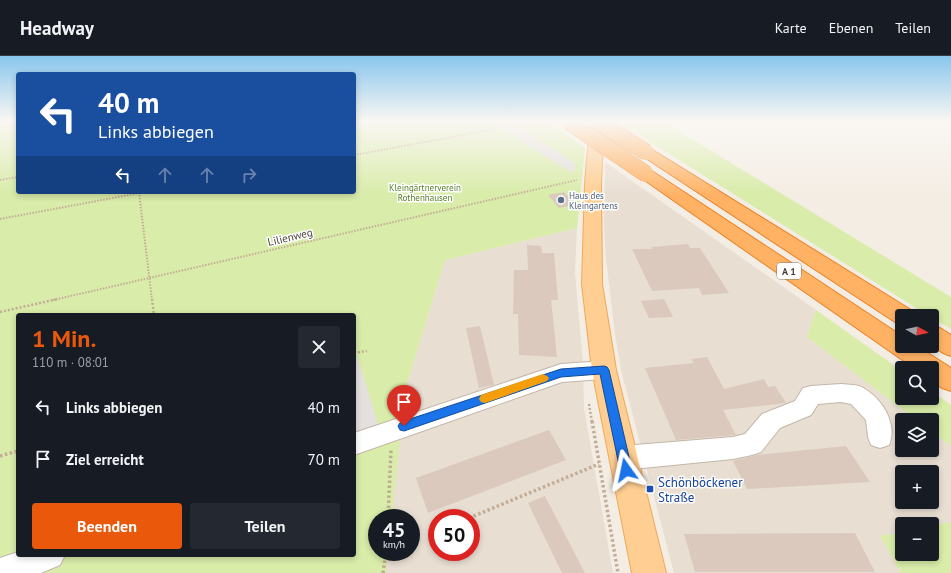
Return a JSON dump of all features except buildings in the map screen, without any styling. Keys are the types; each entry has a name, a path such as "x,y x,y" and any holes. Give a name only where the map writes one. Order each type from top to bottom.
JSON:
{"highway":[{"name":"A 1","path":"605,146 922,361"},
{"name":"A 1","path":"637,146 895,311"},
{"path":"939,339 951,347"},
{"name":"A 1","path":"939,373 951,381"}],"main road":[{"path":"596,146 593,184 592,284 596,370 611,461 649,573"}],"lane":[{"path":"356,443 561,373 596,370"},
{"path":"611,461 734,448 752,444 771,422 803,408 811,395 841,393 857,395 877,416 880,437"},
{"path":"0,573 44,557"}],"path":[{"path":"356,155 402,146"},
{"path":"0,180 16,177"},
{"name":"Lilienweg","path":"0,312 577,180 584,180"},
{"path":"0,219 129,194"},
{"path":"139,194 154,313"},
{"path":"356,353 367,351"},
{"path":"596,370 589,410 611,461 618,573"},
{"path":"389,509 392,460 390,431"},
{"path":"0,456 16,452"},
{"path":"480,514 611,461"},
{"path":"383,573 385,561"}],"shaded area":[{"path":"528,146 549,146 576,164 573,173"},
{"path":"605,162 816,310 807,337 907,413 895,413 895,457 939,457 939,437 951,446 951,522 939,525 939,517 895,517 895,533 880,536 901,573 674,573 621,370 606,259 604,226"},
{"path":"577,228 575,273 583,364 584,409 613,573 384,573 386,561 420,561 420,509 391,509 402,400 445,260"},
{"path":"356,355 380,431 356,438"}],"green space":[{"name":"Kleingärtnerverein Rothenhausen","path":"0,146 16,146 16,194 356,194 356,146 582,146 585,148 577,228 445,260 402,400 393,509 368,509 368,561 387,561 386,573 0,573"},
{"path":"657,146 704,146 951,297 951,329 939,322 939,309 918,309"},
{"path":"816,310 895,366 895,404 807,337"},
{"path":"939,396 951,405 951,446 939,437 939,413 907,413 896,405 939,405"},
{"path":"951,522 951,573 901,573 880,536 895,533 895,561 939,561 939,525"}],"slow traffic":[{"path":"485,399 543,378"}],"place":[{"name":"Haus des Kleingartens","path":"561,200"},
{"name":"Schönböckener Straße","path":"650,489"}],"route":[{"path":"404,426 561,373 604,370 626,470"}]}
